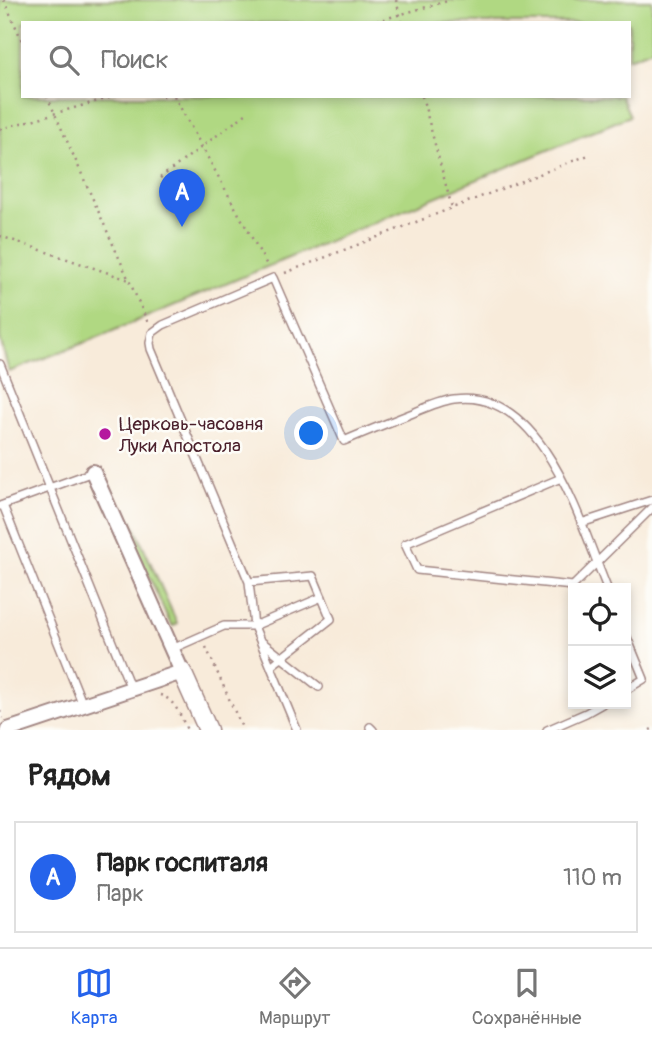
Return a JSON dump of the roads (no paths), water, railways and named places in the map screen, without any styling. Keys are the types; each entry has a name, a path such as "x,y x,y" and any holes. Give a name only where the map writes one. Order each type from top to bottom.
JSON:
{"street":[{"path":"93,472 208,730"},
{"path":"6,724 83,705 183,672"}],"lane":[{"path":"298,730 254,626 249,582 150,343 152,333 163,325 274,278 344,441 451,399 475,398 489,402 517,418 542,445 561,478 605,583"},
{"path":"0,364 131,690"},
{"path":"83,705 1,506 93,472"},
{"path":"561,478 405,544 417,570 573,586 652,508"},
{"path":"580,523 652,500"},
{"path":"249,582 313,576 331,619 271,666"},
{"path":"172,649 224,626 254,626 322,597"},
{"path":"260,640 319,687"},
{"path":"631,648 643,679 631,687"},
{"path":"547,730 593,709"}],"place":[{"name":"Парк госпиталя","path":"182,227"},
{"name":"Церковь-часовня Луки Апостола","path":"105,434"}]}
